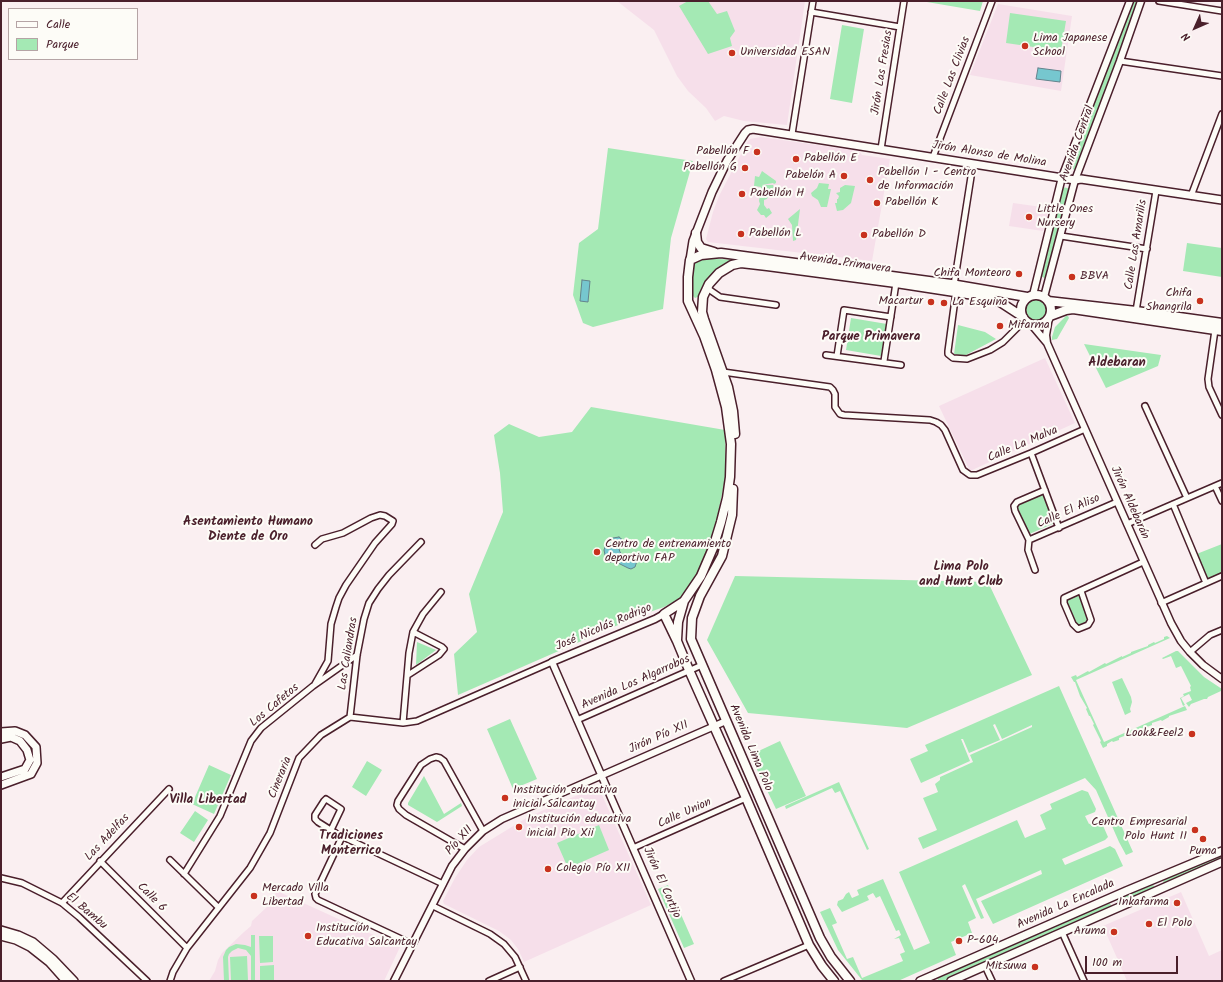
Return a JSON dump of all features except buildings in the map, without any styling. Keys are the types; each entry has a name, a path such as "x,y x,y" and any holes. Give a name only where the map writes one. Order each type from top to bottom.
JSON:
{"main road":[{"name":"Jirón Alonso de Molina","path":"696,232 712,192 728,161 745,133 752,129 792,134 1075,180 1081,179 1222,200"},
{"path":"696,232 697,242 701,248 721,253"},
{"path":"664,614 684,600 701,576 717,536 727,498 730,477 731,444 726,408 716,370 704,336 689,305 688,290 690,260 696,232"},
{"name":"Avenida Primavera","path":"690,260 701,255 721,253 955,288 992,298 1026,320"},
{"name":"Avenida Primavera","path":"723,372 702,312 703,297 707,288 719,273 732,264 740,263 896,283 1030,296"},
{"path":"688,290 693,300 699,300 703,297"},
{"path":"1219,330 1073,309 1050,316 1041,324 1026,320 1021,310 1022,305 1030,296 1038,295 1046,299 1137,307 1222,323"},
{"path":"1046,299 1051,308 1050,316"},
{"name":"Avenida Lima Polo","path":"723,372 733,410 734,423 735,444 732,515 722,556 700,596 692,618 691,639 820,938 831,956 850,981"},
{"name":"Avenida Lima Polo","path":"677,641 678,622 684,600"},
{"name":"Avenida Lima Polo","path":"664,614 746,798 809,945 822,966 834,981"},
{"path":"1,732 15,731 25,735 36,748 37,763 31,774 1,785"},
{"path":"1,739 10,737 20,741 27,750 30,760 25,769 1,778"},
{"path":"760,832 772,826"},
{"name":"Avenida La Encalada","path":"920,981 929,979 1120,893 1222,851"},
{"name":"Avenida La Encalada","path":"951,981 1222,862"},
{"path":"1,930 18,935 33,942 53,959 74,981"},
{"path":"1,936 16,940 30,947 49,962 66,981"}],"street":[{"path":"792,134 813,1"},
{"name":"Jirón Las Fresias","path":"881,149 904,1"},
{"name":"Calle Las Clivias","path":"933,158 992,1"},
{"name":"Avenida Central","path":"1030,296 1037,278 1062,177 1130,1"},
{"name":"Avenida Central","path":"1046,299 1048,281 1075,180 1141,1"},
{"path":"1159,1 1222,11"},
{"path":"811,12 900,27"},
{"path":"1120,61 1222,76"},
{"path":"1191,196 1222,114"},
{"path":"973,164 955,288 948,351 950,356 956,359 968,359 990,350 1003,342 1026,320"},
{"name":"Calle Las Amarilis","path":"1137,307 1156,191"},
{"path":"1061,236 1146,249"},
{"path":"1037,278 1048,281"},
{"path":"884,362 896,283"},
{"path":"707,288 720,297 776,305"},
{"path":"837,356 844,310 891,317"},
{"path":"1047,343 1046,335 1050,316"},
{"name":"Jirón Aldebarán","path":"1026,320 1047,343 1161,603 1181,641 1209,670 1222,679"},
{"path":"1219,330 1208,379 1209,387 1222,415"},
{"path":"826,355 902,365"},
{"name":"Calle La Malva","path":"723,372 830,387 834,390 835,407 840,414 844,415 936,422 945,430 962,468 967,474 972,475 977,475 1085,429"},
{"path":"1145,406 1187,498"},
{"path":"1031,453 1059,528"},
{"path":"1127,524 1222,483"},
{"path":"1216,486 1222,501"},
{"path":"1035,570 1028,550 1029,540 1014,506 1017,502 1045,490"},
{"name":"Calle El Aliso","path":"1029,540 1117,502"},
{"path":"1173,504 1206,583"},
{"path":"313,686 328,661 331,624 339,598 346,585 371,549 393,521 380,515 371,518 343,533 322,539 315,545"},
{"name":"Las Caliandras","path":"350,717 357,655 364,619 369,603 389,575 421,542"},
{"path":"1081,591 1091,620 1088,625 1078,629 1073,624 1063,601 1066,597 1143,562"},
{"path":"1161,603 1222,576"},
{"path":"403,722 412,632 423,614 441,592"},
{"name":"José Nicolás Rodrigo","path":"552,662 664,614"},
{"path":"1190,652 1210,635 1222,630"},
{"path":"408,675 439,655 444,649 442,646 412,632"},
{"name":"Los Cafetos","path":"184,874 220,816 251,741 261,728 313,686 357,655"},
{"path":"350,717 403,722 417,720 552,662"},
{"name":"Jirón El Cortijo","path":"552,662 691,981"},
{"name":"Avenida Los Algarrobos","path":"577,720 702,665"},
{"name":"Cineraria","path":"170,981 173,972 188,948 250,868 270,833 299,758 321,735 350,717"},
{"name":"Jirón Pío XII","path":"601,775 726,721"},
{"path":"465,849 398,809 398,801 421,765 430,759 436,758 444,761 483,832"},
{"name":"Pío XII","path":"394,981 452,866 465,849 483,832 502,819 601,775"},
{"name":"Las Adelfas","path":"62,903 169,788"},
{"name":"Calle Union","path":"633,848 746,798"},
{"path":"331,830 341,808 326,799 315,815 315,820 331,830 344,837 443,884"},
{"path":"344,837 340,839 315,894 316,898 412,944"},
{"path":"170,860 218,908"},
{"name":"Calle 6","path":"100,861 188,948"},
{"name":"El Bambu","path":"1,878 22,883 62,903 147,981"},
{"path":"433,906 490,934 500,941 513,953 526,981"},
{"path":"1062,932 1084,981"},
{"path":"724,981 809,945"},
{"path":"985,966 992,981"},
{"path":"489,981 520,967"}],"shaded area":[{"name":"Universidad ESAN","path":"617,1 805,1 787,125 744,121 724,116 715,121 706,108 688,91 677,76 654,30"},
{"name":"Lima Japanese School","path":"998,4 1072,16 1061,91 970,75"},
{"path":"761,137 859,151 862,155 890,159 872,261 708,242 706,239 719,196 748,141 750,139"},
{"name":"Little Ones Nursery","path":"1013,203 1049,208 1043,231 1009,226"},
{"path":"1045,358 1075,423 970,471 939,406"},
{"name":"Colegio Pío XII","path":"598,786 651,905 524,962 518,949 511,940 499,931 444,904 443,901 455,878 467,860 479,847 528,817"},
{"name":"Institución Educativa Salcantay","path":"277,891 400,947 384,981 209,981 215,971 222,953 251,926 252,921 268,906"},
{"path":"1181,892 1209,956 1222,950 1222,981 1127,981 1103,926"}],"green space":[{"path":"688,1 708,1 717,14 727,11 735,31 730,38 732,46 708,54 679,6"},
{"path":"921,1 983,1 980,11"},
{"path":"1132,1 1140,1 1076,170 1068,168"},
{"path":"1010,13 1066,21 1061,51 1006,43"},
{"path":"842,25 864,29 852,103 830,99"},
{"path":"608,148 693,161 671,238 663,309 593,327 583,323 573,295 579,243 598,229"},
{"path":"762,171 776,181 774,184 762,185 773,185 774,187 767,199 764,200 764,205 767,209 769,208 772,213 766,218 757,210 760,204 761,187 754,186 755,176 759,177"},
{"path":"819,183 829,184 828,189 831,189 827,207 821,207 818,200 812,196 811,193 817,188"},
{"path":"845,185 855,186 851,203 843,210 837,211 835,203 837,203 839,196 836,193 840,192 840,188"},
{"path":"1063,187 1071,189 1047,279 1040,276"},
{"path":"800,209 796,240 793,241 792,225 788,219"},
{"path":"1187,243 1222,248 1222,277 1183,271"},
{"path":"699,258 737,260 700,296 695,298 691,294 693,265"},
{"path":"1032,299 1040,299 1047,306 1047,314 1040,321 1032,321 1025,314 1025,306"},
{"path":"1066,316 1069,318 1057,339 1052,340 1055,327"},
{"path":"851,318 887,324 881,356 846,350"},
{"path":"958,325 985,332 996,339 964,356 954,354"},
{"path":"1084,344 1161,355 1158,366 1106,388"},
{"name":"Centro de entrenamiento deportivo FAP","path":"591,407 725,430 726,474 717,519 705,562 683,597 664,607 641,615 458,695 454,654 477,632 469,594 503,512 500,473 494,435 509,424 539,437 572,432"},
{"path":"1044,493 1057,522 1027,535 1014,506"},
{"path":"1222,544 1222,576 1206,583 1194,555"},
{"path":"735,576 988,582 1032,675 907,728 748,713 707,640"},
{"path":"1082,592 1091,620 1078,629 1065,600"},
{"path":"1167,636 1170,638 1076,680 1104,742 1185,706 1187,710 1169,716 1162,721 1152,723 1152,725 1119,738 1119,740 1112,741 1103,748 1093,725 1094,724 1086,709 1087,708 1080,696 1075,682 1071,677 1076,675 1077,677 1088,671 1089,672 1105,663 1106,664 1154,642 1155,643 1164,639 1164,637"},
{"path":"417,642 436,650 416,665"},
{"path":"1178,651 1204,677 1222,689 1222,692 1221,691 1208,697 1207,699 1191,704 1189,707 1186,703 1192,700 1189,694 1181,698 1185,705 1183,706 1180,698 1184,696 1183,694 1191,691 1191,686 1181,666 1176,668 1171,656 1162,658"},
{"path":"1122,678 1132,702 1130,709 1131,712 1125,715 1112,682"},
{"path":"1059,686 1133,852 1126,855 1096,790 1085,778 923,849 918,838 937,830 923,798 938,792 935,784 940,780 940,777 973,762 970,755 1032,727 1032,725 1002,739 995,724 993,725 1000,740 969,753 963,739 961,739 970,761 921,783 910,759 928,751 925,745"},
{"path":"510,719 537,779 513,789 487,729"},
{"path":"780,741 806,796 776,809 750,755"},
{"path":"367,761 382,770 366,796 352,787"},
{"path":"209,765 231,775 214,814 192,804"},
{"path":"424,776 444,814 461,803 462,806 437,822 408,805"},
{"path":"839,782 869,849 867,850 840,791 835,793 832,788 786,809 785,806"},
{"path":"1082,790 1088,792 1096,809 1095,812 1085,816 1089,824 1101,821 1108,837 1105,840 1062,859 1065,865 1110,846 1115,849 1123,866 993,924 981,901 1042,874 1041,870 976,899 984,918 981,919 965,884 962,886 976,918 968,922 972,933 951,942 956,955 898,981 861,981 862,980 838,950 820,912 830,908 837,923 832,925 847,959 853,957 862,978 903,961 900,954 905,952 899,938 894,939 901,935 899,930 896,931 880,896 876,898 873,893 867,896 869,900 842,912 837,905 838,901 843,899 849,892 852,898 859,895 857,890 883,879 914,950 930,943 899,872 1017,820 1025,838 1046,829 1040,815 1052,809 1050,804"},
{"path":"195,811 208,820 194,842 180,833"},
{"path":"599,825 609,850 568,868 557,843"},
{"path":"1222,853 1222,858 1163,883 1164,879"},
{"path":"668,885 694,944 684,948 658,889"},
{"path":"1153,885 1154,888 1119,904 1117,901 1129,893"},
{"path":"1108,902 1112,906 1109,908 943,981 938,980 937,977"},
{"path":"251,935 255,935 255,981 251,981 251,956 246,950 238,948 229,954 229,981 224,981 223,957 226,950 236,944 251,947"},
{"path":"259,936 273,936 273,962 260,963"},
{"path":"247,956 248,981 231,981 230,957"},
{"path":"274,965 274,981 260,981 260,966"}],"water":[{"path":"1038,68 1061,71 1060,82 1036,79"},
{"path":"582,280 590,281 588,302 580,301"},
{"path":"619,537 624,541 619,549 623,556 635,558 637,561 635,567 631,569 618,563 609,562 605,555 604,550 606,544 613,538"}],"place":[{"name":"Lima Japanese School","path":"1025,46"},
{"name":"Universidad ESAN","path":"732,53"},
{"name":"Pabellón F","path":"757,152"},
{"name":"Pabellón E","path":"796,159"},
{"name":"Pabellón G","path":"745,168"},
{"name":"Pabelón A","path":"844,176"},
{"name":"Pabellón I - Centro de Información","path":"870,180"},
{"name":"Pabellón H","path":"742,194"},
{"name":"Pabellón K","path":"877,203"},
{"name":"Little Ones Nursery","path":"1029,217"},
{"name":"Pabellón L","path":"741,234"},
{"name":"Pabellón D","path":"864,235"},
{"name":"Chifa Monteoro","path":"1019,274"},
{"name":"BBVA","path":"1072,277"},
{"name":"Chifa Shangrila","path":"1200,301"},
{"name":"Macartur","path":"931,302"},
{"name":"La Esquina","path":"944,303"},
{"name":"Mifarma","path":"1000,326"},
{"name":"Centro de entrenamiento deportivo FAP","path":"597,552"},
{"name":"Look&Feel2","path":"1192,734"},
{"name":"Institución educativa inicial Salcantay","path":"505,798"},
{"name":"Institución educativa inicial Pio Xii","path":"519,827"},
{"name":"Centro Empresarial Polo Hunt II","path":"1195,830"},
{"name":"Puma","path":"1203,839"},
{"name":"Colegio Pío XII","path":"548,869"},
{"name":"Mercado Villa Libertad","path":"254,896"},
{"name":"Inkafarma","path":"1177,903"},
{"name":"El Polo","path":"1149,924"},
{"name":"Aruma","path":"1114,932"},
{"name":"Institución Educativa Salcantay","path":"308,936"},
{"name":"P-604","path":"959,941"},
{"name":"Mitsuwa","path":"1035,967"}],"district":[{"name":"Parque Primavera","path":"871,338"},
{"name":"Aldebaran","path":"1117,364"},
{"name":"Asentamiento Humano Diente de Oro","path":"248,530"},
{"name":"Lima Polo and Hunt Club","path":"961,576"},
{"name":"Villa Libertad","path":"208,801"},
{"name":"Tradiciones Monterrico","path":"351,844"}]}
